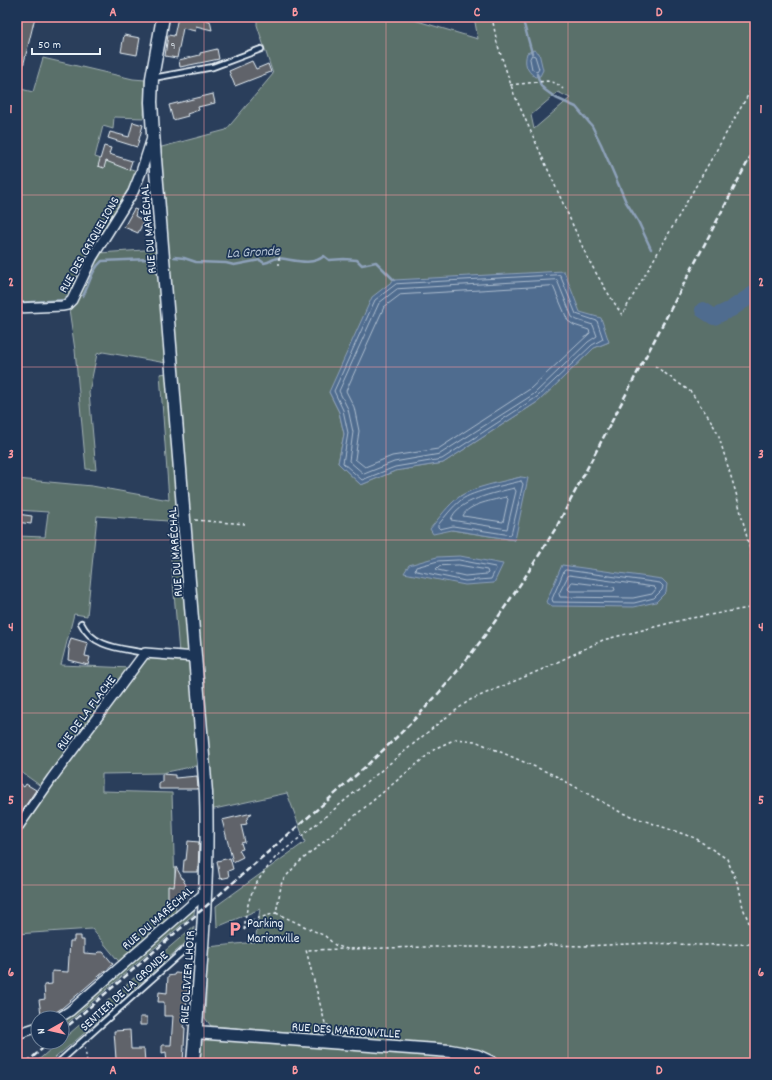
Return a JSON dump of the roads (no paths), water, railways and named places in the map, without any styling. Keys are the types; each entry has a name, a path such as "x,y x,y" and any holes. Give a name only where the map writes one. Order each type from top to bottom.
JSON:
{"street":[{"name":"RUE DU MARÉCHAL","path":"70,1012 205,893 207,829 206,792 153,134 152,78 163,17"},
{"name":"RUE DES CRIQUELIONS","path":"17,308 62,306 67,305 72,300 92,258 133,192 153,134"},
{"path":"145,653 196,657"},
{"name":"RUE DE LA FLACHE","path":"17,828 52,778 145,653"},
{"name":"RUE OLIVIER LHOIR","path":"194,1063 205,893"},
{"path":"17,1034 30,1030"},
{"name":"RUE DES MARIONVILLE","path":"196,1032 455,1051 477,1056 492,1063"}],"lane":[{"path":"152,78 213,67 261,49"},
{"path":"81,623 88,635 104,645 145,653"},
{"name":"SENTIER DE LA GRONDE","path":"58,1063 203,933"},
{"path":"326,1028 330,1041"}],"water":[{"path":"534,50 539,53 543,70 540,76 535,77 526,66 527,53"},
{"path":"564,271 580,312 601,318 609,342 594,348 539,401 443,463 395,471 361,485 338,463 344,434 339,412 329,392 372,297 394,280"},
{"path":"521,477 528,478 515,540 452,530 433,534 430,529 447,508 465,493 480,487"},
{"path":"460,556 503,564 494,583 465,585 404,573 409,565 437,557"},
{"path":"562,565 662,579 667,584 666,592 656,602 634,607 552,606 546,602"}],"waterway":[{"path":"522,17 532,53"},
{"path":"537,74 541,86 545,90 556,98 576,107 592,126 626,202 638,221 651,249"},
{"name":"La Gronde","path":"174,257 184,258 196,262 226,263 234,265 260,260 264,263 277,258 307,262 324,256 329,260 357,260 362,265 376,262 394,280"},
{"name":"La Gronde","path":"83,296 93,273 102,261 149,259"},
{"path":"703,310 714,317 731,309 755,293"},
{"name":"La Gronde","path":"17,303 64,300 69,295"}],"railway":[{"path":"70,1024 359,773 399,735 437,695 470,655 530,570 557,526 755,148"},
{"path":"26,1063 41,1050"}],"place":[{"name":"Parking Marionville","path":"235,929"}]}
